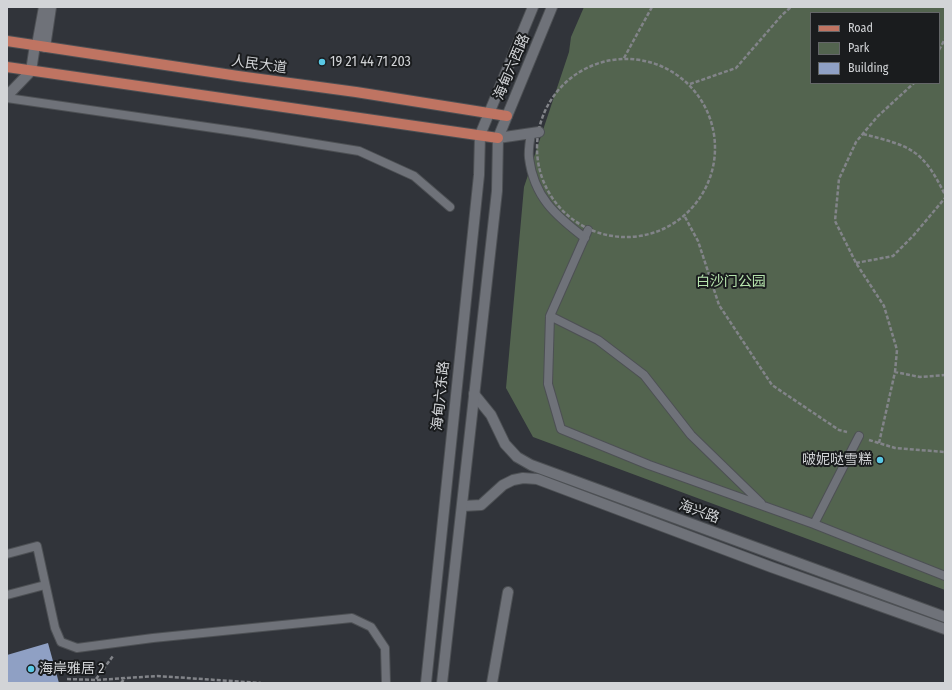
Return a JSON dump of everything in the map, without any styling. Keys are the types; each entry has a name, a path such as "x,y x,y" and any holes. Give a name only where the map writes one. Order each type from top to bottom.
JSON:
{"main road":[{"path":"39,46 44,7"},
{"path":"7,97 31,71 52,7"},
{"name":"海甸六西路","path":"489,113 533,7"},
{"name":"海甸六西路","path":"498,138 552,7"},
{"name":"人民大道","path":"7,41 231,75 363,93 507,116"},
{"path":"7,67 498,138 535,133"},
{"name":"海甸六东路","path":"426,683 479,175 480,135 489,113"},
{"path":"442,683 463,506 497,191 498,138"},
{"name":"海兴路","path":"474,394 491,415 505,444 517,457 531,465 945,617"},
{"name":"海兴路","path":"463,506 481,505 503,485 513,480 523,478 537,479 771,567 945,629"},
{"path":"492,683 508,592"}],"lane":[{"path":"7,97 248,132 359,151 414,176 450,207"},
{"path":"535,133 529,157 539,194 563,221 587,234 550,316 548,384 561,429 649,464 814,524 945,576"},
{"path":"550,316 598,340 644,375 691,435 764,506"},
{"path":"814,524 859,436"},
{"path":"7,554 37,546 55,628 61,642 77,648 352,618 371,627 385,648 386,683"},
{"path":"7,595 45,585"}],"path":[{"path":"624,58 652,7"},
{"path":"690,84 736,68 782,15 791,7"},
{"path":"940,48 945,39"},
{"path":"624,58 663,66 690,84 712,121 715,161 702,196 685,217 656,233 612,238 587,234 566,213 546,189 536,154 535,133 558,89 594,64 624,58"},
{"path":"880,443 895,372 897,350 884,306 856,263 835,221 839,179 856,142 877,117 913,84"},
{"path":"863,134 910,148 935,174 945,195"},
{"path":"856,263 893,256 913,236 945,198"},
{"path":"685,217 698,241 719,305 772,385 839,430 895,448 945,452"},
{"path":"895,372 920,377 945,375"},
{"path":"96,680 124,642"},
{"path":"67,679 96,680 157,676 260,683"},
{"path":"121,683 125,678"}],"green space":[{"name":"白沙门公园","path":"584,7 945,7 945,590 533,437 506,388 524,187 569,52 571,37"}],"building":[{"name":"海岸雅居 2","path":"48,643 59,683 7,683 7,655"}],"place":[{"name":"19 21 44 71 203","path":"322,62"},
{"name":"啵妮哒雪糕","path":"880,460"},
{"name":"海岸雅居 2","path":"31,669"}]}
